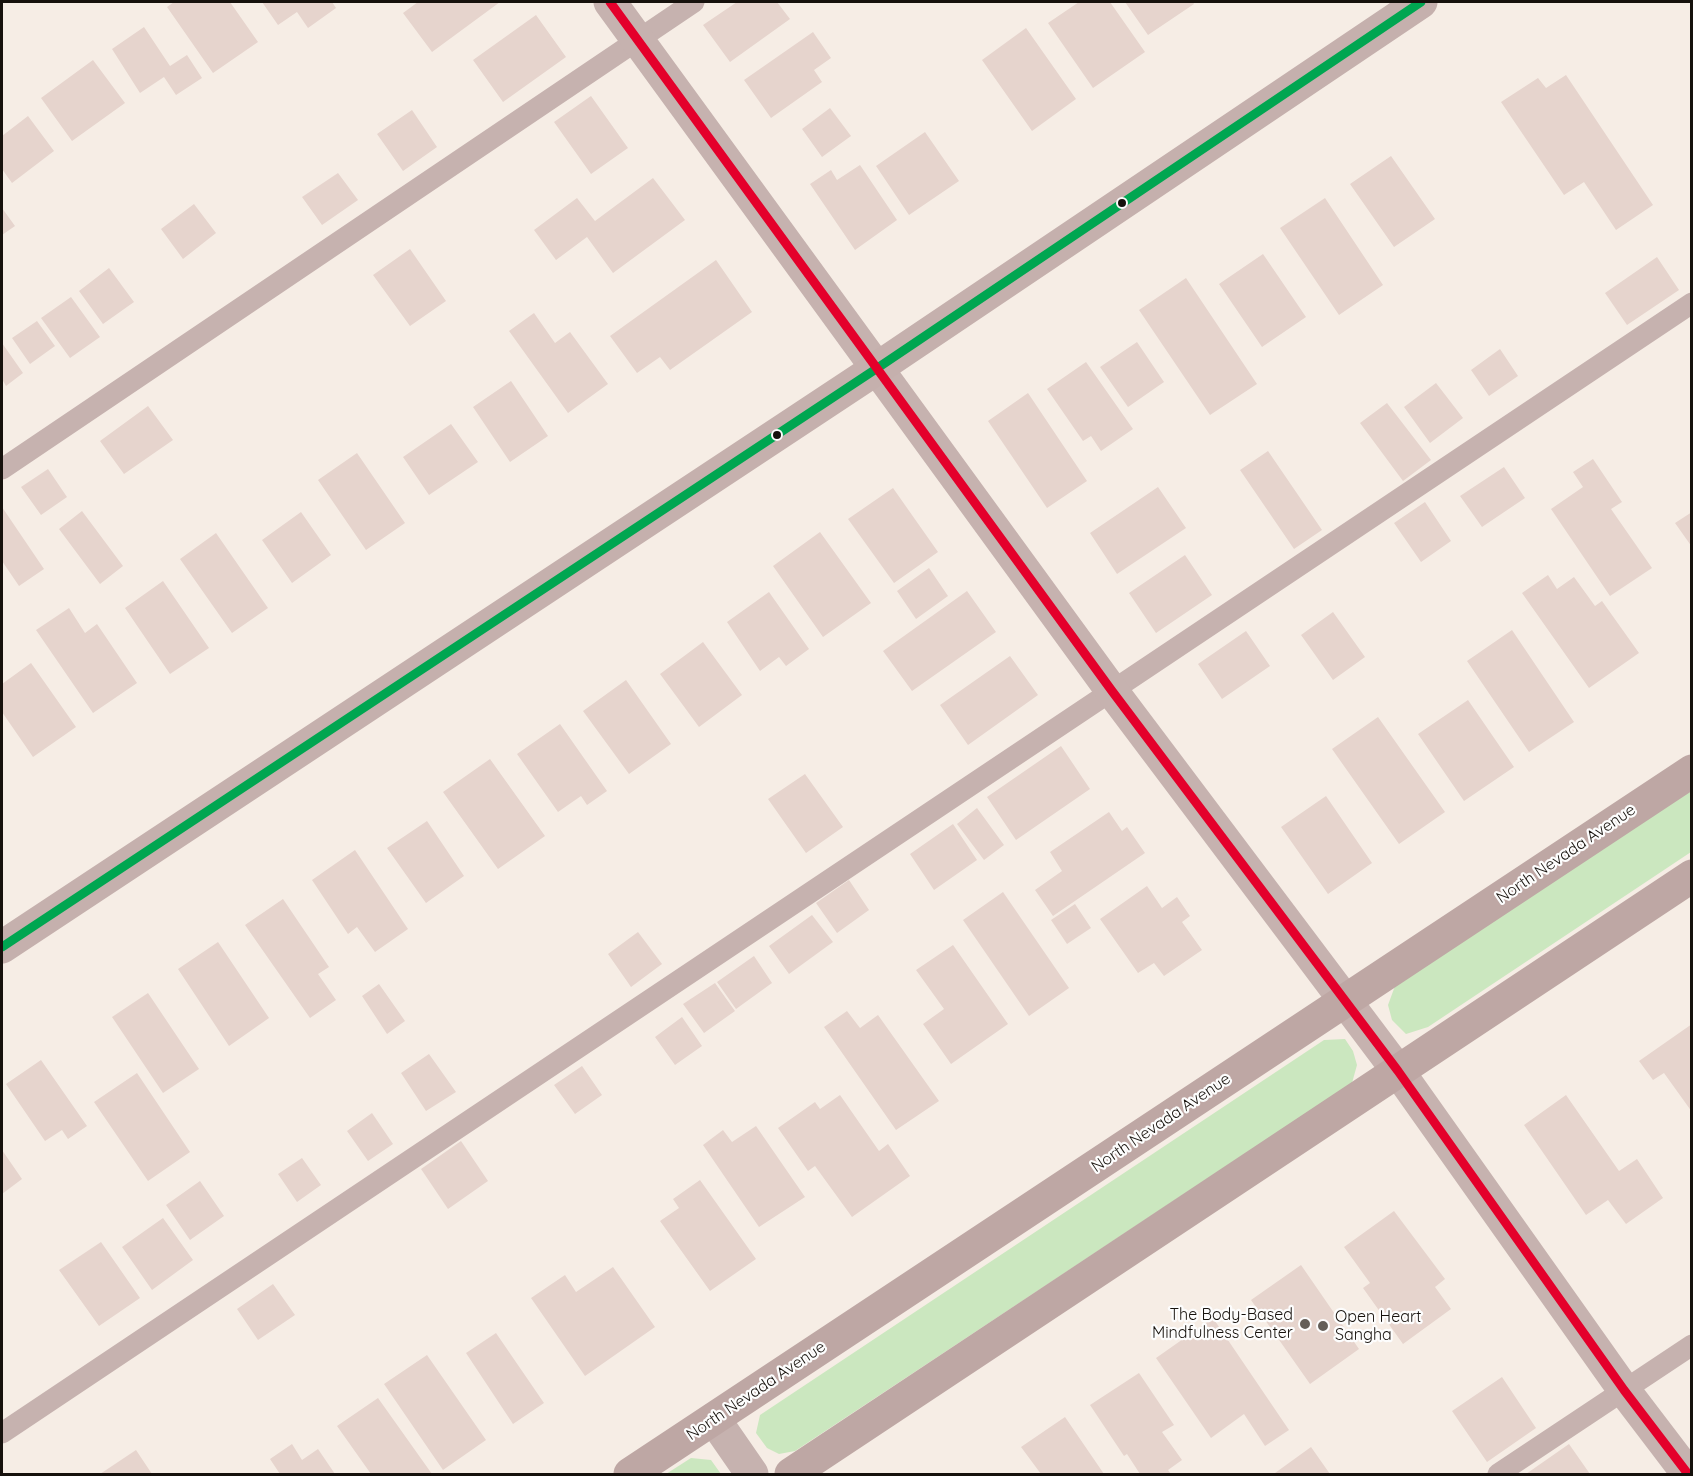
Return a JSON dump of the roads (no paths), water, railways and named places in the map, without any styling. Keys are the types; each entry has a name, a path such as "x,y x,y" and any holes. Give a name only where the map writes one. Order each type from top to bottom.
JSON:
{"main road":[{"name":"North Nevada Avenue","path":"630,1474 1692,771"},
{"path":"791,1474 1692,876"}],"street":[{"path":"610,2 1112,691 1398,1071 1624,1390 1688,1474"},
{"path":"2,947 876,369 1421,2"},
{"path":"714,1419 752,1474"}],"lane":[{"path":"2,469 694,2"},
{"path":"2,1433 1692,303"},
{"path":"1498,1474 1692,1345"}],"place":[{"name":"The Body-Based Mindfulness Center","path":"1305,1324"},
{"name":"Open Heart Sangha","path":"1323,1326"}]}
